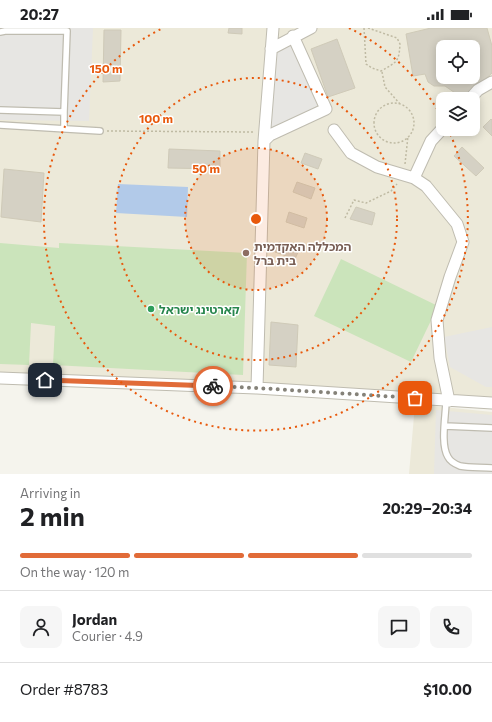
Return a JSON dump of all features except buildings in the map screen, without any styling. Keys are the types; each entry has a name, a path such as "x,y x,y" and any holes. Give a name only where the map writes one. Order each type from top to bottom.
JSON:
{"street":[{"path":"257,388 264,137 272,49 272,28"},
{"path":"272,49 311,28"},
{"path":"264,137 326,109 294,36"},
{"path":"476,92 492,82"},
{"path":"334,130 351,153 377,167 409,177 426,186 457,224 464,242 450,277 437,320 440,358 448,400"},
{"path":"409,177 431,141 436,136"},
{"path":"0,378 257,388 492,403"}],"lane":[{"path":"0,32 67,31 64,128"},
{"path":"0,110 64,112"},
{"path":"0,125 100,130"},
{"path":"448,400 445,426 445,449 448,457 453,463 462,466 492,468"},
{"path":"445,426 492,428"}],"path":[{"path":"364,28 366,64 381,71"},
{"path":"368,28 396,38 400,44 399,58 392,65 381,71"},
{"path":"381,71 385,87 400,104"},
{"path":"393,103 406,107 413,118 412,131 408,136 397,142 390,142 379,136 374,124 377,112 381,107 393,103"},
{"path":"100,130 237,131 264,137"},
{"path":"345,218 354,200 366,203 391,191 409,177 408,136"}],"shaded area":[{"name":"המכללה האקדמית בית ברל","path":"0,28 492,28 492,398 0,377"},
{"path":"0,28 93,28 89,121 0,120"},
{"path":"292,44 320,107 265,132 267,56"},
{"path":"492,327 492,387 486,387 450,367 444,337"},
{"path":"415,404 492,412 492,474 409,474"},
{"path":"436,410 492,415 492,474 434,474"}],"green space":[{"name":"קארטינג ישראל","path":"0,243 59,248 59,243 247,253 243,375 53,365 55,326 31,323 29,365 0,364"},
{"path":"341,259 438,306 411,362 314,316"}],"water":[{"path":"118,184 188,187 187,217 116,213"}],"way so far":[{"path":"213,386 415,398"}],"place":[{"name":"המכללה האקדמית בית ברל","path":"246,253"},
{"name":"קארטינג ישראל","path":"151,309"}],"route":[{"path":"45,380 213,386"}]}
